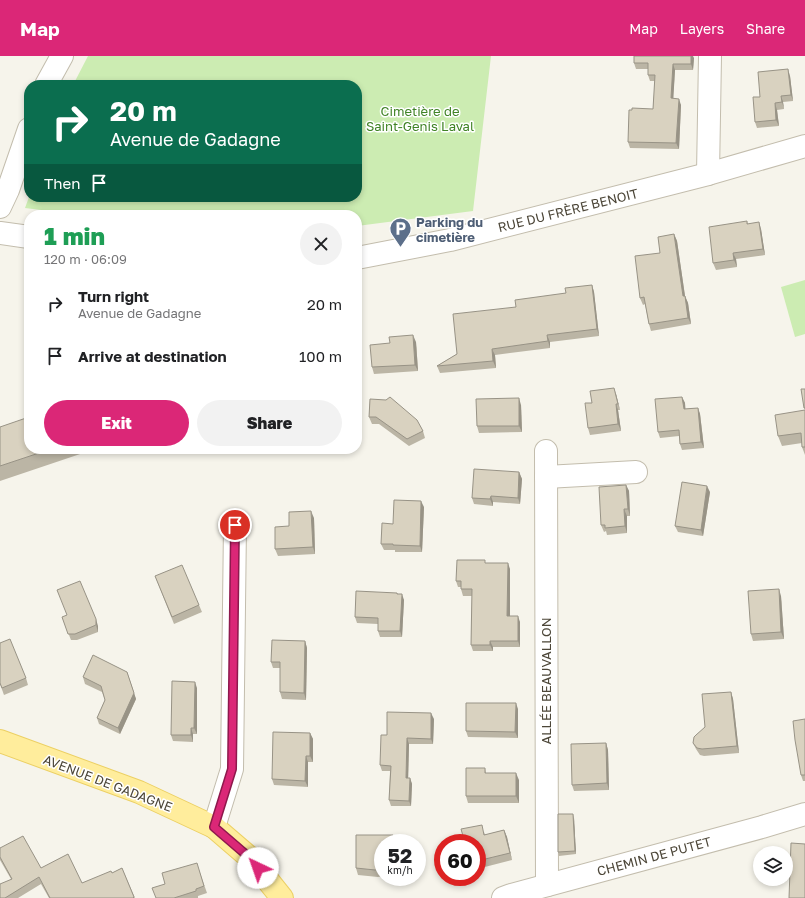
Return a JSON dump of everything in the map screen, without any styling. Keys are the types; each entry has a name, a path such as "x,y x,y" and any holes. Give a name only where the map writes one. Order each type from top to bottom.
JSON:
{"main road":[{"name":"AVENUE DE GADAGNE","path":"0,741 139,792 214,827 250,858 282,898"}],"street":[{"path":"49,80 62,56"},
{"path":"708,174 710,56"},
{"path":"0,207 8,190 24,144"},
{"name":"RUE DU FRÈRE BENOIT","path":"362,257 450,240 708,174 805,146"},
{"path":"0,233 24,236"},
{"name":"ALLÉE BEAUVALLON","path":"546,451 547,885"},
{"path":"546,477 636,472"},
{"path":"214,827 232,769 235,525"},
{"name":"CHEMIN DE PUTET","path":"503,898 805,814"}],"green space":[{"name":"Cimetière de Saint-Genis Laval","path":"88,56 491,56 473,211 362,225 362,210 41,210 25,208 27,202 362,202 362,80 76,80"},
{"path":"805,280 805,334 795,337 781,287"}],"building":[{"path":"634,56 691,56 691,64 673,64 671,98 679,99 676,143 628,142 629,110 632,110 632,108 653,109 655,75 648,75 648,63 634,63"},
{"path":"788,69 791,95 781,96 782,102 775,103 776,120 755,122 753,97 760,97 758,72"},
{"path":"747,221 747,224 759,222 763,249 733,253 734,260 713,263 709,227"},
{"path":"674,234 683,296 685,296 688,318 649,324 644,297 640,298 635,256 660,253 658,237"},
{"path":"592,285 597,329 547,335 548,341 492,349 493,361 437,366 457,354 453,314 516,307 515,300 566,293 565,288"},
{"path":"413,335 415,365 372,367 370,345 390,343 389,337"},
{"path":"614,388 618,404 616,404 618,424 588,428 585,403 592,403 590,391"},
{"path":"801,389 805,389 805,408 804,408"},
{"path":"390,397 417,420 423,431 407,439 376,417 369,417 370,399 386,400"},
{"path":"682,397 684,409 698,408 701,442 680,444 679,430 658,432 655,399"},
{"path":"519,398 519,426 477,426 476,399"},
{"path":"805,410 805,447 802,447 801,433 778,436 775,415"},
{"path":"24,419 24,454 36,454 0,466 0,427"},
{"path":"474,469 519,472 518,498 491,496 490,499 472,498"},
{"path":"682,482 707,486 701,530 675,526"},
{"path":"626,485 628,509 624,509 625,526 605,528 605,525 601,525 599,487"},
{"path":"394,500 421,501 420,546 381,544 382,523 393,524"},
{"path":"311,511 313,547 275,549 275,527 289,526 289,512"},
{"path":"457,560 485,560 485,563 508,563 507,616 518,616 518,641 490,641 490,645 471,645 472,589 461,589 461,581 456,581"},
{"path":"182,565 199,605 172,617 155,576"},
{"path":"80,581 96,619 96,625 75,634 68,634 62,617 67,615 57,590"},
{"path":"779,589 781,632 751,634 748,591"},
{"path":"356,591 402,594 400,631 378,631 378,618 355,617"},
{"path":"10,639 26,678 2,688 0,683 0,643"},
{"path":"272,640 305,641 304,693 280,692 280,662 271,662"},
{"path":"93,655 127,672 134,693 118,728 97,718 105,700 101,686 83,677"},
{"path":"172,681 195,682 194,728 191,728 191,735 171,735"},
{"path":"731,692 737,746 702,749 697,748 693,743 694,737 705,727 702,694"},
{"path":"466,703 516,703 515,732 466,731"},
{"path":"387,712 431,713 431,739 407,738 406,778 410,778 409,801 389,800 391,766 380,765 381,735 387,735"},
{"path":"805,719 805,775 801,775 793,721"},
{"path":"273,732 310,733 310,756 306,756 305,781 272,779"},
{"path":"606,743 607,783 572,785 571,744"},
{"path":"466,768 485,768 485,773 516,773 516,796 466,796"},
{"path":"558,814 573,814 575,851 558,852"},
{"path":"482,825 484,834 462,834 461,829"},
{"path":"504,830 510,853 486,859 486,834"},
{"path":"356,835 374,835 374,870 356,868"},
{"path":"23,836 41,868 68,854 82,883 122,868 134,897 50,898 39,877 5,898 0,898 0,884 12,879 0,857 0,848"},
{"path":"791,843 805,844 805,898 789,898 789,886 793,886 793,846 791,846"},
{"path":"197,863 204,886 196,889 196,891 174,898 156,898 152,888 165,884 162,873"}],"place":[{"name":"Parking du cimetière","path":"400,248"}],"route":[{"path":"235,525 232,769 214,827 250,858 258,868"}]}
